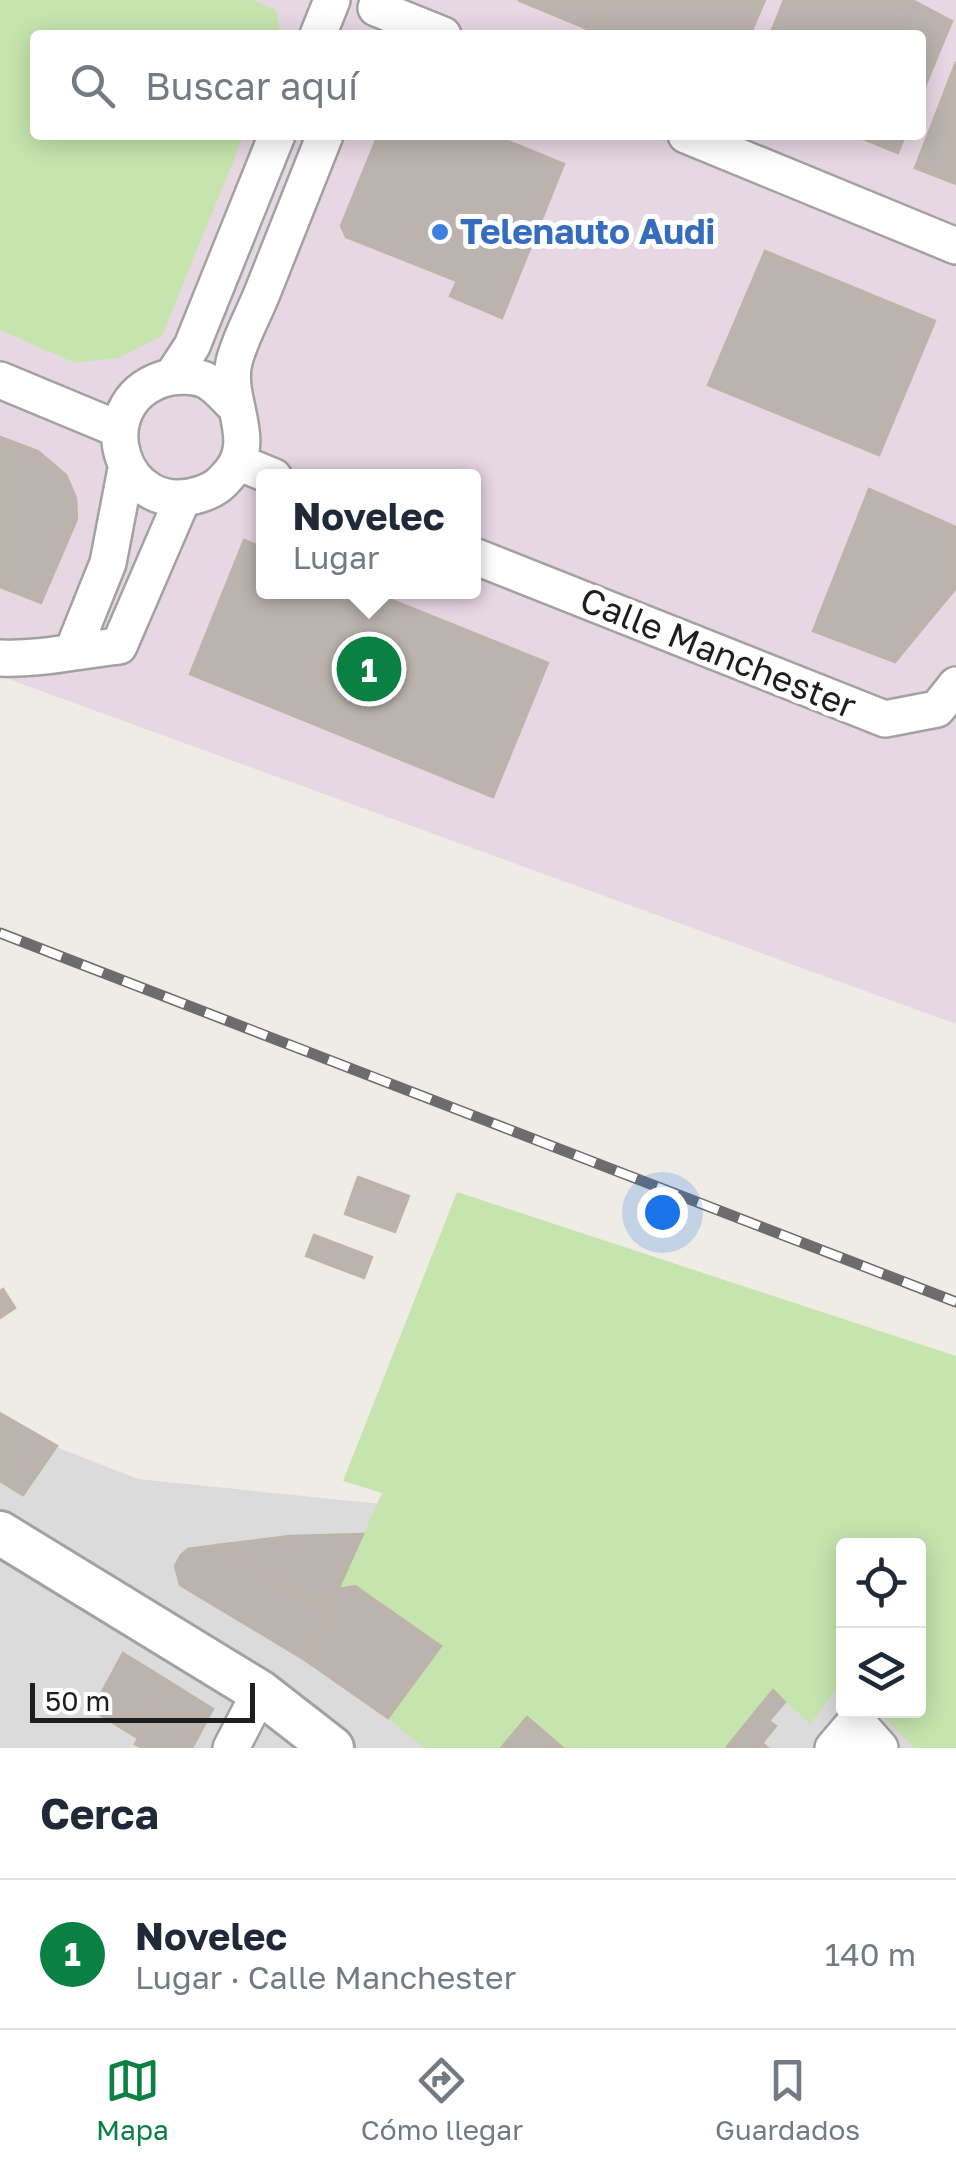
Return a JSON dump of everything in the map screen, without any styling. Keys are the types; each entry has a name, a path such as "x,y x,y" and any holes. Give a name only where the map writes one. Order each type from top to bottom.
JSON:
{"street":[{"path":"320,30 332,0"},
{"path":"373,14 426,30"},
{"path":"172,375 192,346 275,140"},
{"path":"126,469 150,492 182,500 217,488 238,462 244,437 236,407 234,364 323,140"},
{"path":"698,140 956,246"},
{"path":"73,650 108,563 126,469 118,429 132,398 148,384 172,375 206,380 236,407"},
{"path":"0,380 118,429"},
{"path":"238,462 256,469"},
{"path":"0,658 33,660 73,650 119,646 182,500"},
{"name":"Calle Manchester","path":"481,559 885,719 937,710 956,685"},
{"path":"0,1533 260,1692 332,1748"},
{"path":"230,1748 260,1692"},
{"path":"833,1748 856,1721 880,1748"}],"shaded area":[{"path":"0,0 956,0 956,1024 0,676"},
{"path":"0,1425 138,1479 430,1509 956,1445 956,1748 0,1748"}],"green space":[{"path":"0,0 253,0 276,10 280,30 30,30 30,140 242,140 162,336 118,358 75,363 0,330"},
{"path":"457,1192 956,1356 956,1748 915,1748 885,1718 926,1718 926,1538 836,1538 836,1689 810,1724 773,1690 726,1748 424,1748 388,1718 440,1646 355,1587 339,1589 382,1493 343,1481"}],"building":[{"path":"518,0 602,0 590,30"},
{"path":"602,0 765,0 752,30 590,30"},
{"path":"784,0 912,0 952,21 926,84 926,30 772,30"},
{"path":"956,62 956,184 915,168"},
{"name":"Telenauto Audi","path":"376,140 505,140 564,164 502,318 450,296 457,281 346,237 341,226"},
{"path":"866,140 903,140 898,153"},
{"path":"765,251 935,321 879,455 708,385"},
{"path":"0,437 38,451 66,475 76,498 77,519 41,603 0,587"},
{"path":"869,489 956,527 956,588 895,662 813,631"},
{"path":"244,540 256,545 256,599 389,599 548,663 493,797 190,674"},
{"path":"358,1177 409,1196 395,1232 345,1214"},
{"path":"314,1235 372,1257 364,1278 306,1256"},
{"path":"3,1289 15,1308 0,1318 0,1291"},
{"path":"0,1413 57,1446 23,1495 0,1481"},
{"path":"363,1534 328,1612 217,1545 290,1536"},
{"path":"217,1545 328,1612 305,1660 180,1585 175,1566 181,1555 188,1549"},
{"path":"355,1586 441,1646 388,1718 305,1660 339,1589"},
{"path":"123,1653 170,1682 138,1738 92,1710"},
{"path":"170,1682 213,1709 192,1748 142,1748 135,1744"},
{"path":"773,1690 785,1702 769,1721 776,1726 762,1743 743,1727"},
{"path":"527,1717 563,1748 501,1748"},
{"path":"743,1727 762,1743 768,1748 726,1748"}],"railway":[{"path":"0,933 956,1302"}],"place":[{"name":"Telenauto Audi","path":"440,232"},
{"name":"Novelec","path":"369,669"}]}
